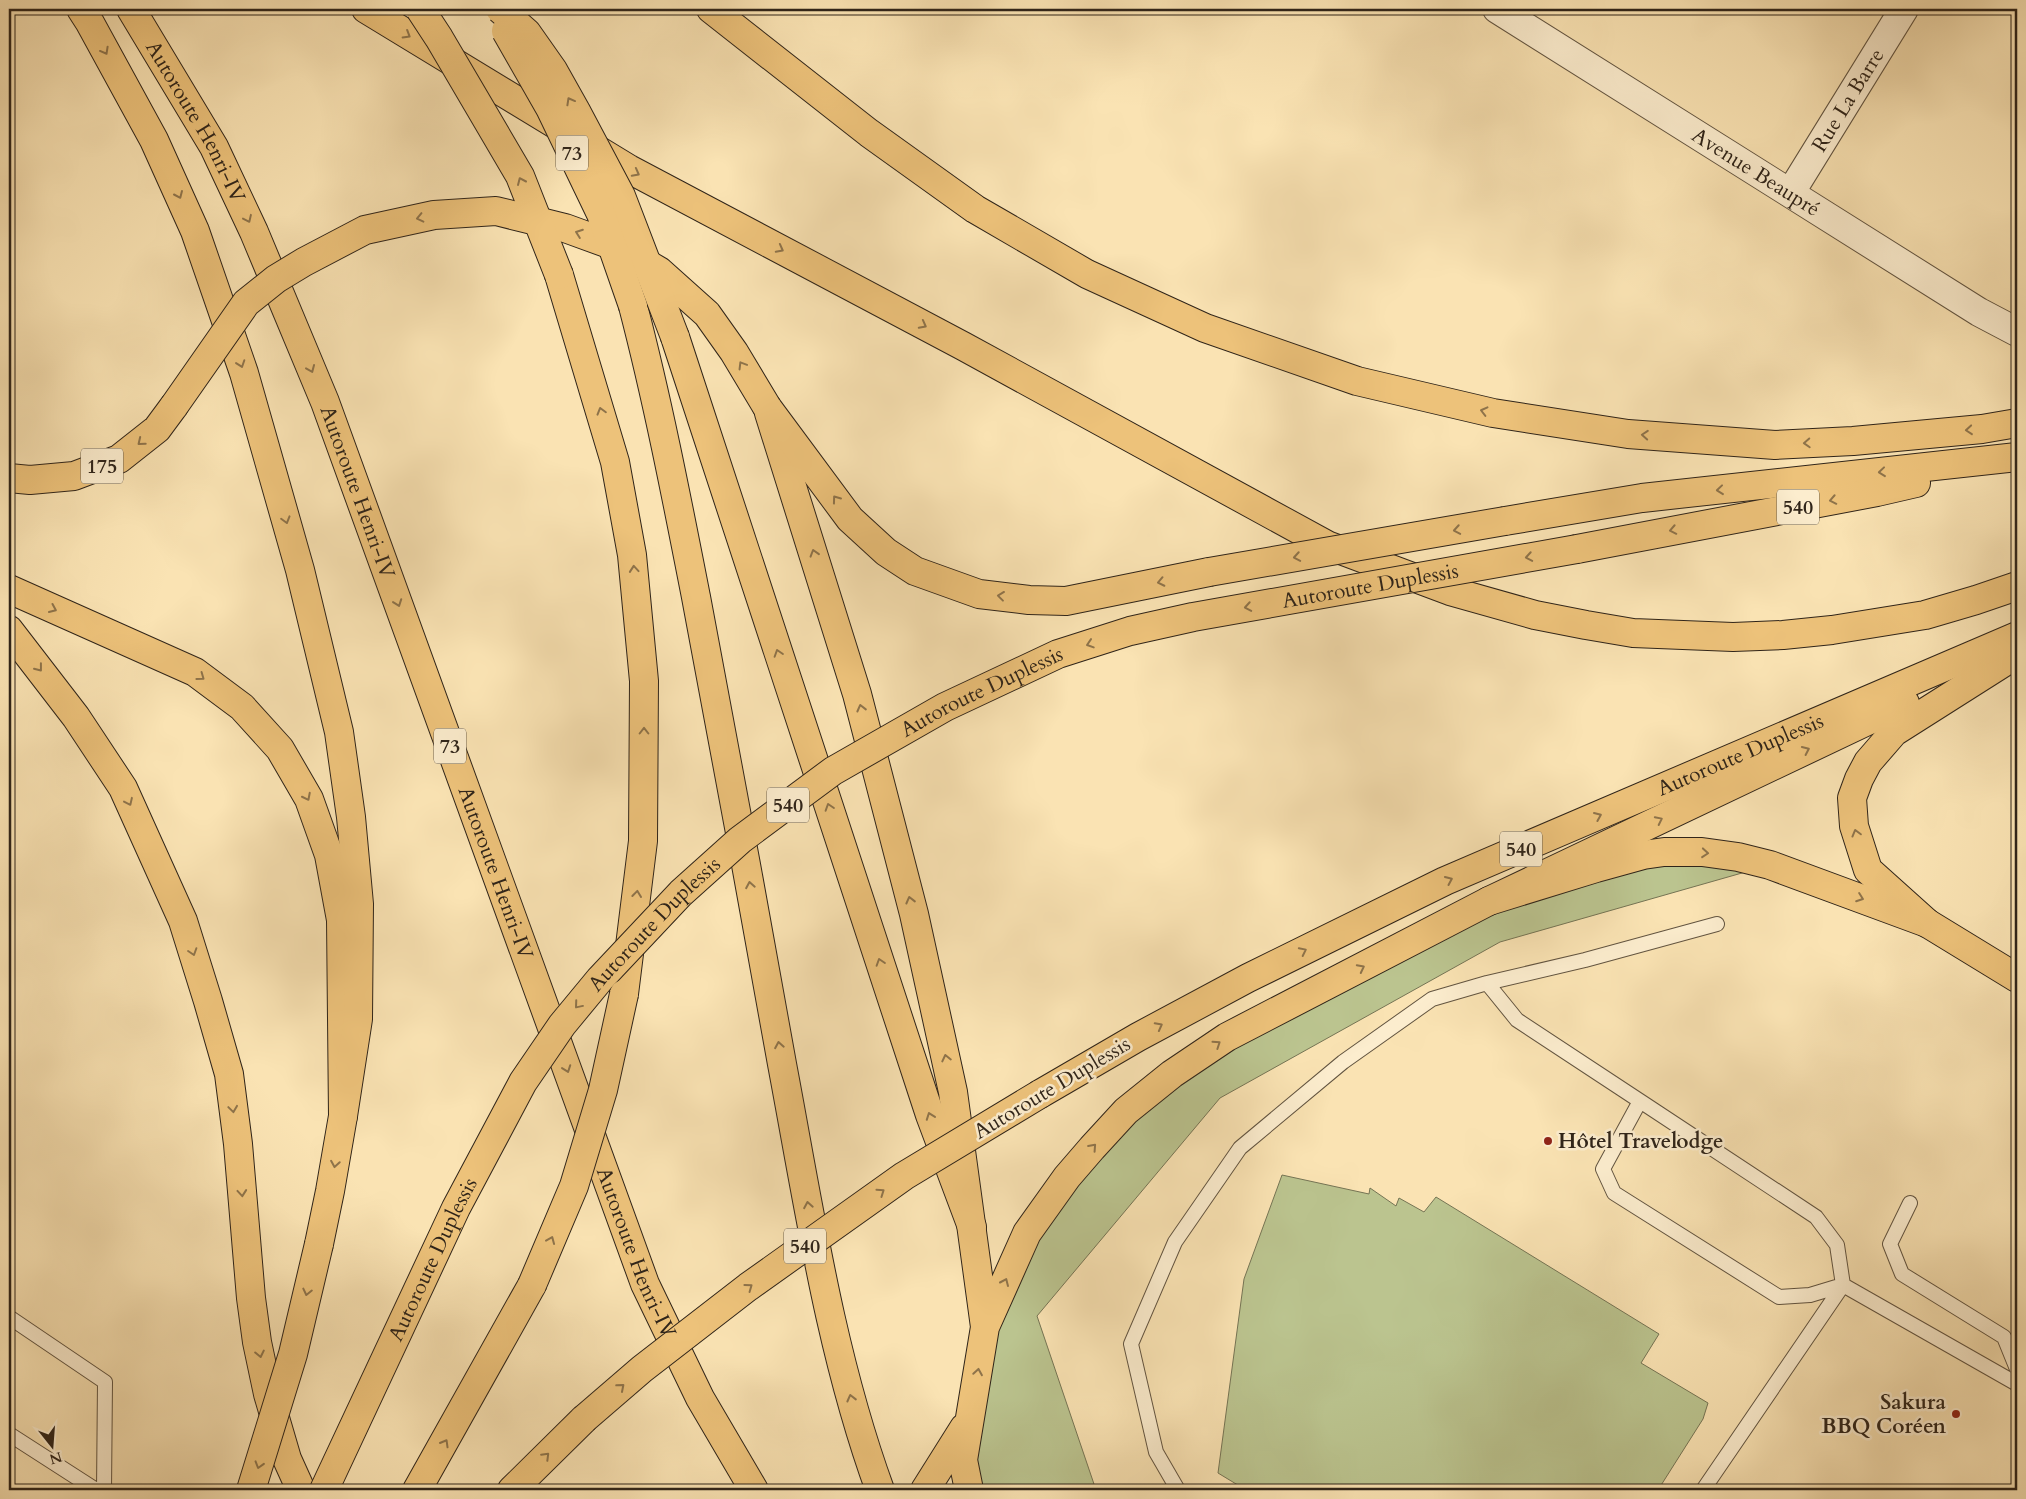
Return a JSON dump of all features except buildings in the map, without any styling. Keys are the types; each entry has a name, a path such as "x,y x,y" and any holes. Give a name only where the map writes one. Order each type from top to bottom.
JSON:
{"highway":[{"path":"80,9 90,23 154,140 195,231 244,373 300,570 337,722 351,817 359,904 358,1019 343,1116 319,1244 292,1354 251,1490"},
{"name":"Autoroute Henri-IV","path":"131,9 214,147 258,241 325,402 645,1284 700,1398 754,1490"},
{"path":"366,9 629,170 963,346 1327,544 1450,591 1535,614 1634,633 1733,637 1832,630 1925,615 2017,586"},
{"path":"419,1488 532,1285 574,1186 603,1090 624,994 643,841 644,680 632,555 615,462 560,275 520,176 420,9"},
{"name":"73","path":"493,9 550,108 596,205 633,306 652,377 717,708 824,1294 863,1445 880,1490"},
{"path":"500,9 526,33 553,70 576,111 620,196 675,337 930,1115 972,1227"},
{"path":"711,9 869,133 975,209 1087,274 1204,328 1357,381 1493,414 1628,434 1775,445 1853,441 1982,429 2017,423"},
{"name":"175","path":"9,478 30,480 74,476 119,459 157,429 246,304 276,280 304,262 365,230 434,215 496,211 565,228 620,248 660,270 707,314 734,352 767,407"},
{"path":"767,407 857,694 911,905 953,1092 985,1327"},
{"path":"767,407 850,519 886,552 915,571 979,594 1029,600 1066,601 1209,572 1642,498 2017,458"},
{"name":"Autoroute Duplessis","path":"324,1490 456,1208 523,1082 562,1025 600,979 680,893 740,840 833,771 944,706 1058,654 1130,631 1193,617 1577,549 1877,492 2017,458"},
{"path":"9,590 195,672 242,708 280,749 309,799 329,855 341,920 343,1116"},
{"path":"9,630 76,717 123,788 183,921 229,1074 238,1144 251,1298 257,1342 268,1394 287,1459 301,1490"},
{"name":"Autoroute Duplessis","path":"512,1490 584,1419 642,1369 748,1287 904,1176 1138,1037 1248,978 1445,881 2017,636"},
{"path":"969,1490 963,1460 985,1327 1027,1234 1067,1177 1126,1111 1172,1074 1227,1037 1489,902 2017,652"},
{"path":"2017,652 1894,732 1868,762 1852,798 1854,826 1868,870 1927,923 2017,978"},
{"path":"1489,902 1643,855 1664,852 1702,852 1738,857 1770,865 1927,923"},
{"path":"925,1490 971,1418"}],"street":[{"name":"Avenue Beaupré","path":"1497,9 1980,312 2017,332"},
{"name":"Rue La Barre","path":"1791,192 1904,9"}],"lane":[{"path":"1178,1490 1156,1452 1131,1344 1175,1242 1240,1148 1343,1062 1432,999 1487,982 1585,960 1718,924"},
{"path":"1487,982 1517,1020 1816,1217 1837,1245 1843,1285 1703,1490"},
{"path":"1640,1101 1603,1169 1614,1193 1778,1297 1810,1295 1843,1285 2017,1384"},
{"path":"1910,1203 1890,1244 1902,1274 2004,1337 2017,1369"},
{"path":"9,1317 105,1382 104,1490"},
{"path":"9,1434 96,1490"}],"green space":[{"path":"1643,855 1770,865 1500,942 1220,1098 1037,1316 1096,1490 969,1490 1007,1277 1126,1111 1489,901"},
{"path":"1282,1175 1369,1194 1370,1188 1396,1206 1399,1198 1424,1212 1436,1197 1659,1334 1641,1363 1708,1403 1703,1419 1658,1490 1246,1490 1218,1473 1244,1279"}],"place":[{"name":"Hôtel Travelodge","path":"1548,1141"},
{"name":"Sakura BBQ Coréen","path":"1956,1414"}]}
